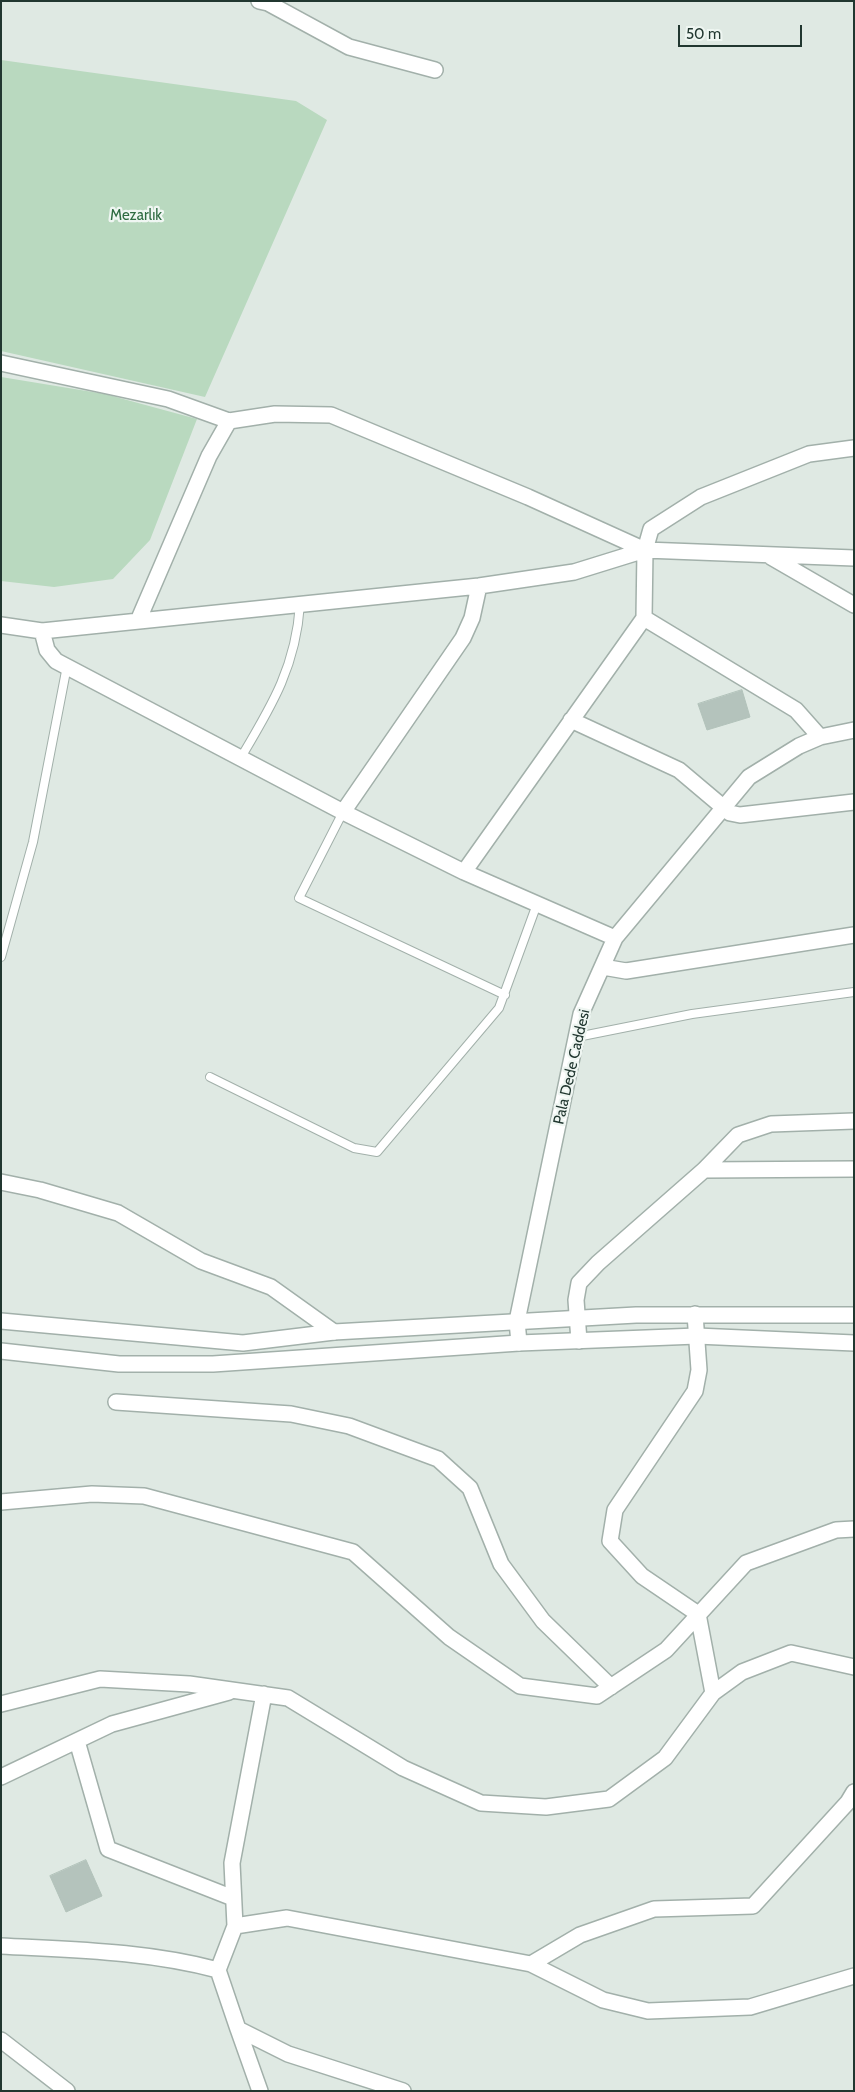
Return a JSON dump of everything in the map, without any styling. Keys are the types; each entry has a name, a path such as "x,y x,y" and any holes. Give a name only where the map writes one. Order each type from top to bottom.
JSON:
{"street":[{"path":"259,1 268,3 349,47 435,70"},
{"path":"1,364 168,398 230,421 275,414 331,415 528,497 645,550"},
{"path":"138,621 209,456 230,421"},
{"path":"464,872 644,618 645,550 647,537 657,523 702,497 809,454 854,448"},
{"path":"1,625 42,631 479,586 574,572 645,550 854,558"},
{"path":"769,556 854,605"},
{"path":"343,812 463,638 472,618 479,586"},
{"path":"644,618 796,710 807,719 820,737"},
{"path":"42,631 47,650 56,661 240,759 464,872 615,938"},
{"path":"571,720 679,770 710,795 722,808 740,815 854,802"},
{"name":"Pala Dede Caddesi","path":"518,1343 517,1321 581,1014 615,938 749,777 777,758 820,737 854,730"},
{"path":"603,967 626,971 854,935"},
{"path":"579,1341 576,1300 579,1283 598,1263 704,1170 738,1135 771,1124 854,1121"},
{"path":"704,1170 854,1169"},
{"path":"1,1182 40,1190 118,1213 200,1261 272,1288 334,1332"},
{"path":"695,1314 699,1370 695,1391 615,1510 610,1541 642,1576 698,1614 713,1693"},
{"path":"1,1321 243,1343 334,1332 578,1318 695,1314 854,1315"},
{"path":"1,1351 120,1364 212,1364 518,1343 697,1336 854,1343"},
{"path":"116,1402 291,1414 349,1426 438,1459 470,1488 501,1564 543,1621 611,1687"},
{"path":"1,1502 92,1494 144,1496 353,1552 449,1637 520,1686 597,1696 666,1650 746,1563 836,1530 854,1529"},
{"path":"1,1704 100,1679 190,1684 288,1698 403,1768 481,1803 546,1807 610,1799 666,1758 713,1693 742,1672 791,1653 854,1667"},
{"path":"1,1777 112,1724 235,1690"},
{"path":"260,2091 218,1970 235,1926 232,1863 264,1694"},
{"path":"77,1741 108,1849 234,1898"},
{"path":"531,1964 580,1935 654,1909 753,1906 848,1802 854,1792"},
{"path":"235,1926 287,1918 531,1964 604,2000 648,2011 750,2007 854,1976"},
{"path":"1,1946 107,1951 178,1959 218,1970"},
{"path":"238,2029 288,2054 403,2091"},
{"path":"1,2040 67,2091"}],"lane":[{"path":"240,759 282,685 296,645 300,604"},
{"path":"1,957 33,842 67,666"},
{"path":"343,812 299,898 505,995"},
{"path":"210,1077 354,1148 377,1152 499,1008 537,904"},
{"path":"577,1037 692,1014 854,992"}],"green space":[{"name":"Mezarlık","path":"1,60 296,101 327,120 205,397 1,351"},
{"path":"1,377 105,394 197,419 150,540 113,579 54,587 1,581"}],"building":[{"path":"742,690 750,717 707,730 698,704"},
{"path":"86,1860 102,1896 66,1912 50,1876"}]}
